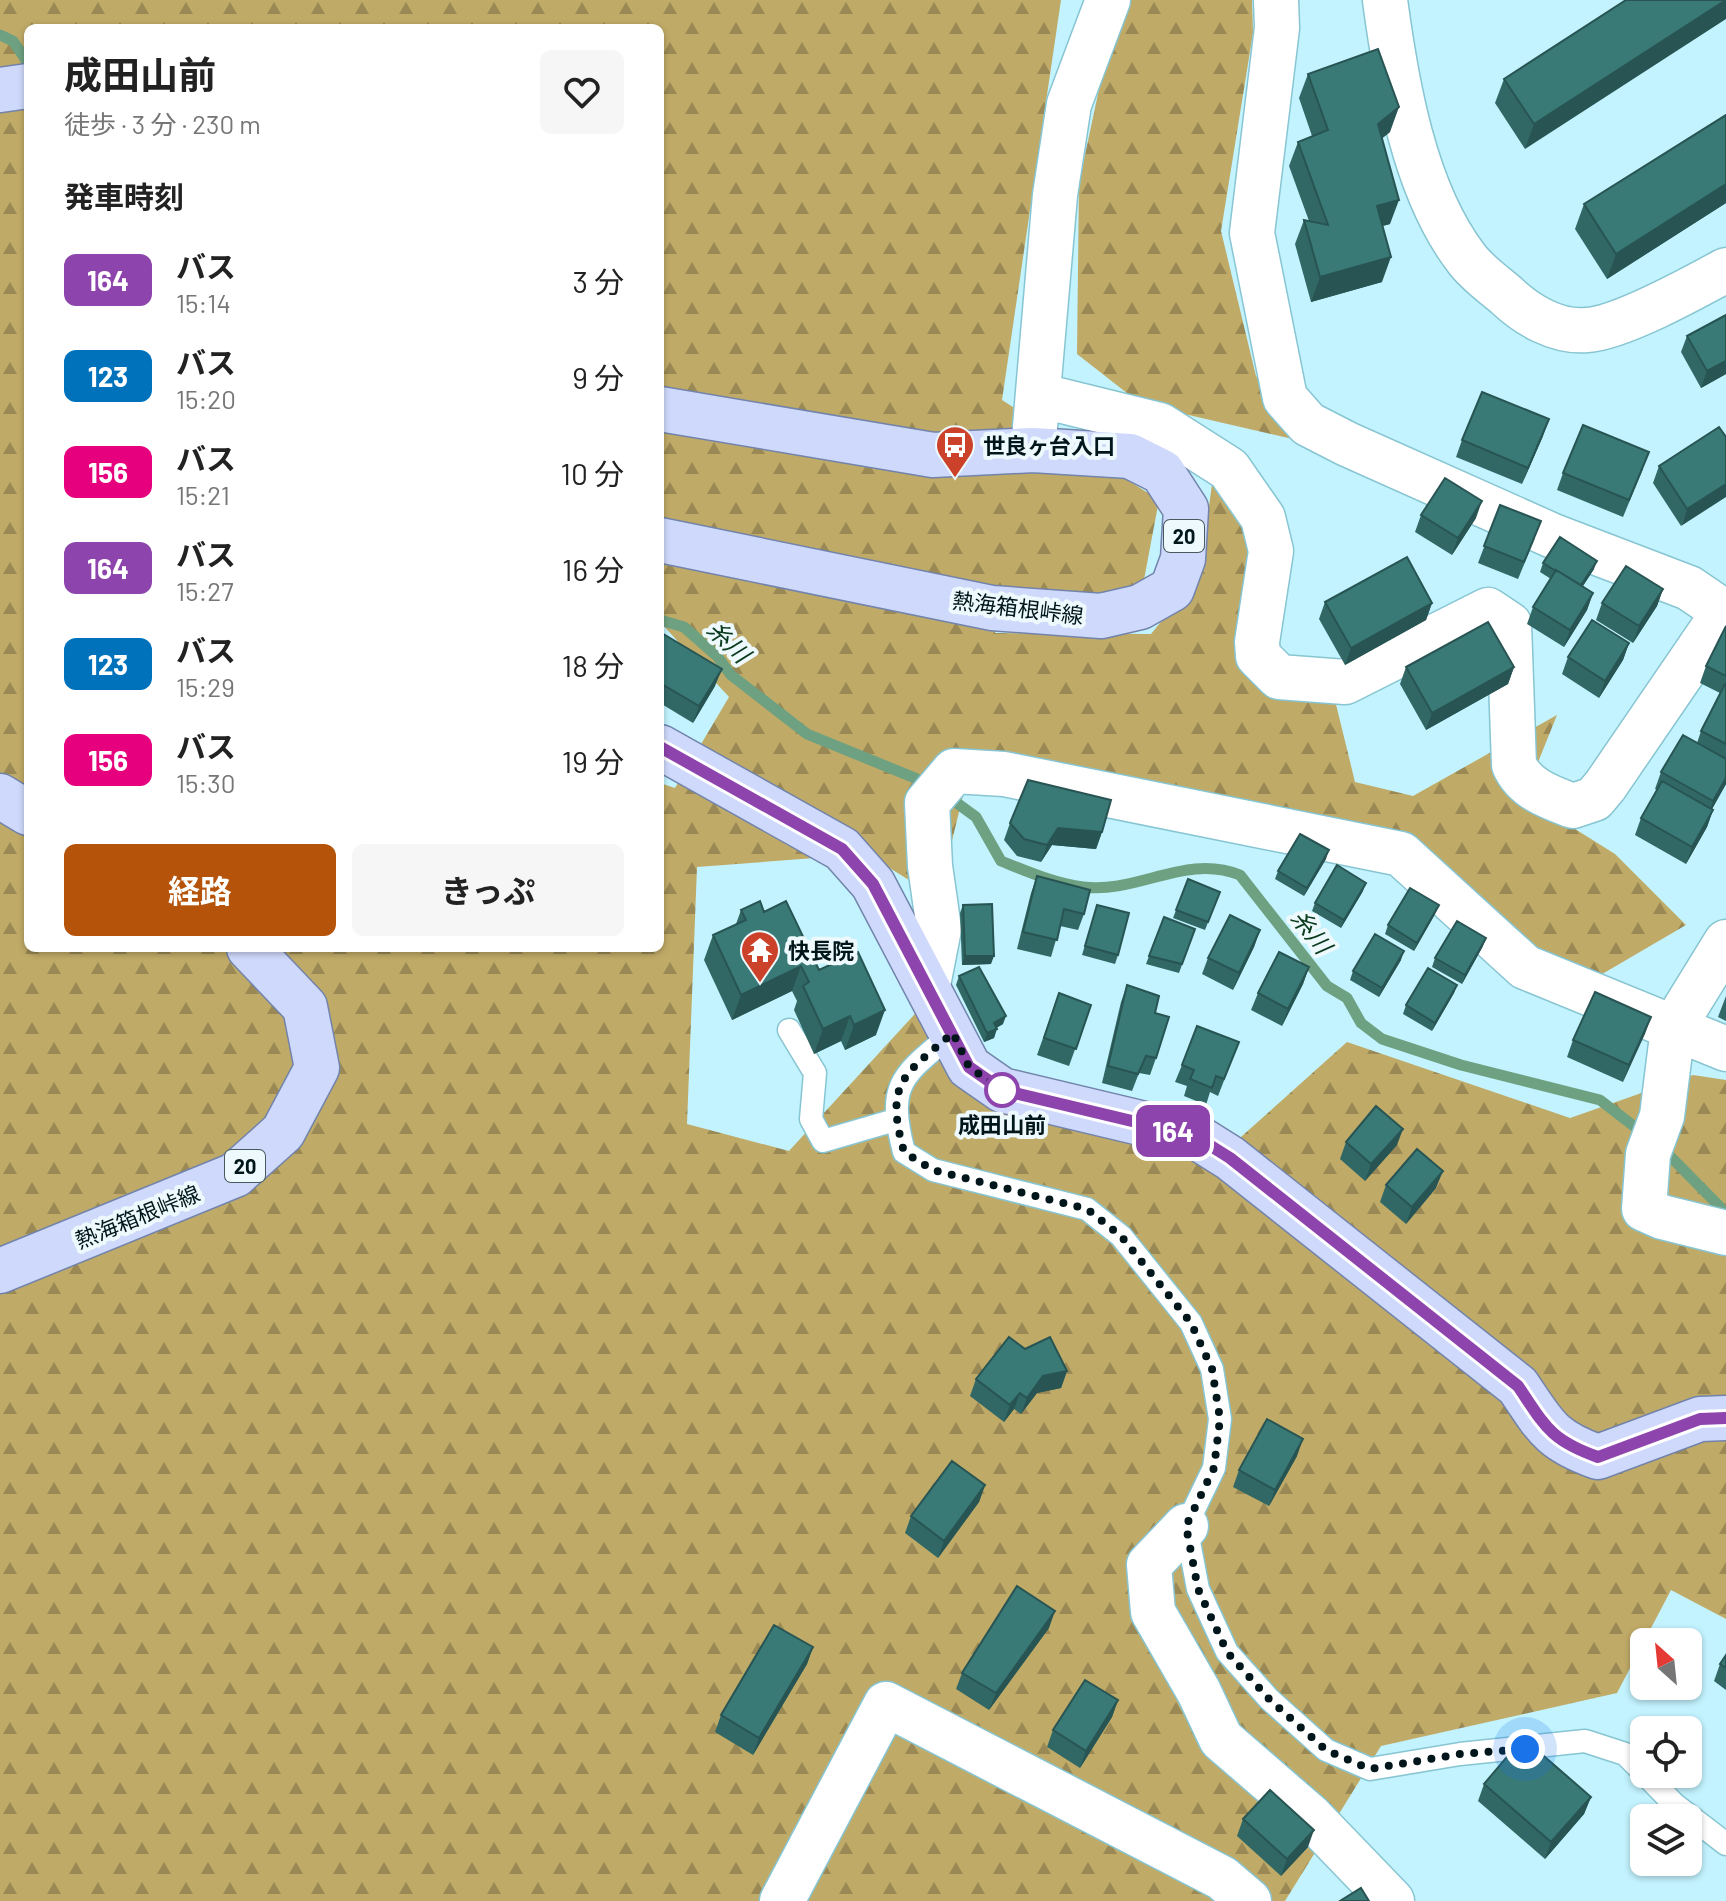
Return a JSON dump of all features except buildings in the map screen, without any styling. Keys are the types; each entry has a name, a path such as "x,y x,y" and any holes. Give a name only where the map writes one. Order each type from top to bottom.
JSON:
{"main road":[{"path":"0,90 24,87"},
{"name":"熱海箱根峠線","path":"664,410 933,455 1033,450 1130,456 1162,472 1186,509 1183,559 1172,589 1140,607 1101,616 992,608 664,541"},
{"path":"664,749 842,849 873,884 969,1067 1002,1090 1195,1136 1230,1158 1518,1386 1547,1430 1567,1446 1598,1457 1700,1419 1726,1418"},
{"path":"0,796 24,811"},
{"name":"熱海箱根峠線","path":"0,1271 235,1175 283,1132 317,1068 305,1007 253,952"}],"street":[{"path":"1033,450 1055,195 1069,104 1108,0"},
{"path":"1038,395 1160,425 1229,469 1263,518 1271,551 1258,656 1279,677 1345,682 1488,610 1509,624 1514,765 1521,779 1546,795 1573,806 1594,799 1605,786 1725,613 1689,588 1553,536 1347,444 1308,424 1285,398 1252,233 1277,28 1276,0"},
{"path":"1385,0 1394,67 1413,142 1435,202 1466,259 1514,303 1547,324 1587,330 1642,312 1726,270"},
{"path":"928,985 939,929 930,866 927,803 954,771 1004,774 1401,854 1525,967 1726,1049"},
{"path":"1726,942 1673,1028 1662,1116 1648,1154 1644,1209 1662,1217 1726,1233"},
{"path":"1186,1526 1149,1565 1153,1612 1199,1692 1221,1739 1311,1817 1392,1901"},
{"path":"782,1901 886,1704 1222,1878 1249,1901"}],"lane":[{"path":"789,1030 815,1073 811,1119 823,1141 895,1120"},
{"path":"953,1033 913,1067 898,1086 895,1120 904,1152 933,1170 1087,1209 1121,1236 1191,1323 1212,1369 1220,1419 1214,1468 1186,1526 1198,1589 1227,1652 1269,1699 1326,1750 1370,1769 1460,1754 1585,1741 1625,1754 1630,1759"},
{"path":"1658,1788 1726,1844"}],"green space":[{"path":"0,0 1061,0 1002,400 1159,500 1143,585 996,623 995,633 1151,634 1200,574 1212,484 1249,531 1267,689 1332,688 1355,782 1413,796 1557,715 1524,797 1615,854 1686,925 1580,987 1424,888 1310,827 970,767 938,898 867,854 697,867 687,1124 789,1151 947,979 956,1080 1223,1153 1347,1042 1570,1118 1693,1075 1726,1080 1726,1619 1671,1590 1651,1628 1630,1628 1630,1668 1617,1693 1381,1746 1285,1901 0,1901"},
{"path":"1118,0 1252,0 1253,33 1221,231 1256,376 1310,443 1141,404 1077,354 1079,183"}],"waterway":[{"name":"糸川","path":"0,35 13,41 24,57"},
{"name":"糸川","path":"664,621 684,627 717,656 731,675 807,734 932,785"},
{"name":"糸川","path":"950,798 976,817 1001,861 1062,883 1103,888 1200,869 1220,869 1240,875 1327,986 1347,998 1361,1023 1382,1039 1461,1065 1600,1100 1644,1134"},
{"name":"糸川","path":"1663,1149 1726,1213"}],"bus line":[{"name":"164","path":"664,749 842,849 873,884 893,918 969,1067 1002,1090 1195,1136 1230,1158 1518,1386 1547,1430 1567,1446 1598,1457 1700,1419 1726,1418"}],"place":[{"name":"世良ヶ台入口","path":"955,479"},
{"name":"快長院","path":"760,984"},
{"name":"成田山前","path":"1002,1090"}],"route":[{"path":"1002,1090 969,1067 953,1033 913,1067 898,1086 895,1120 904,1152 933,1170 1087,1209 1121,1236 1191,1323 1212,1369 1220,1419 1214,1468 1186,1526 1198,1589 1227,1652 1269,1699 1326,1750 1370,1769 1460,1754 1525,1749"}]}
